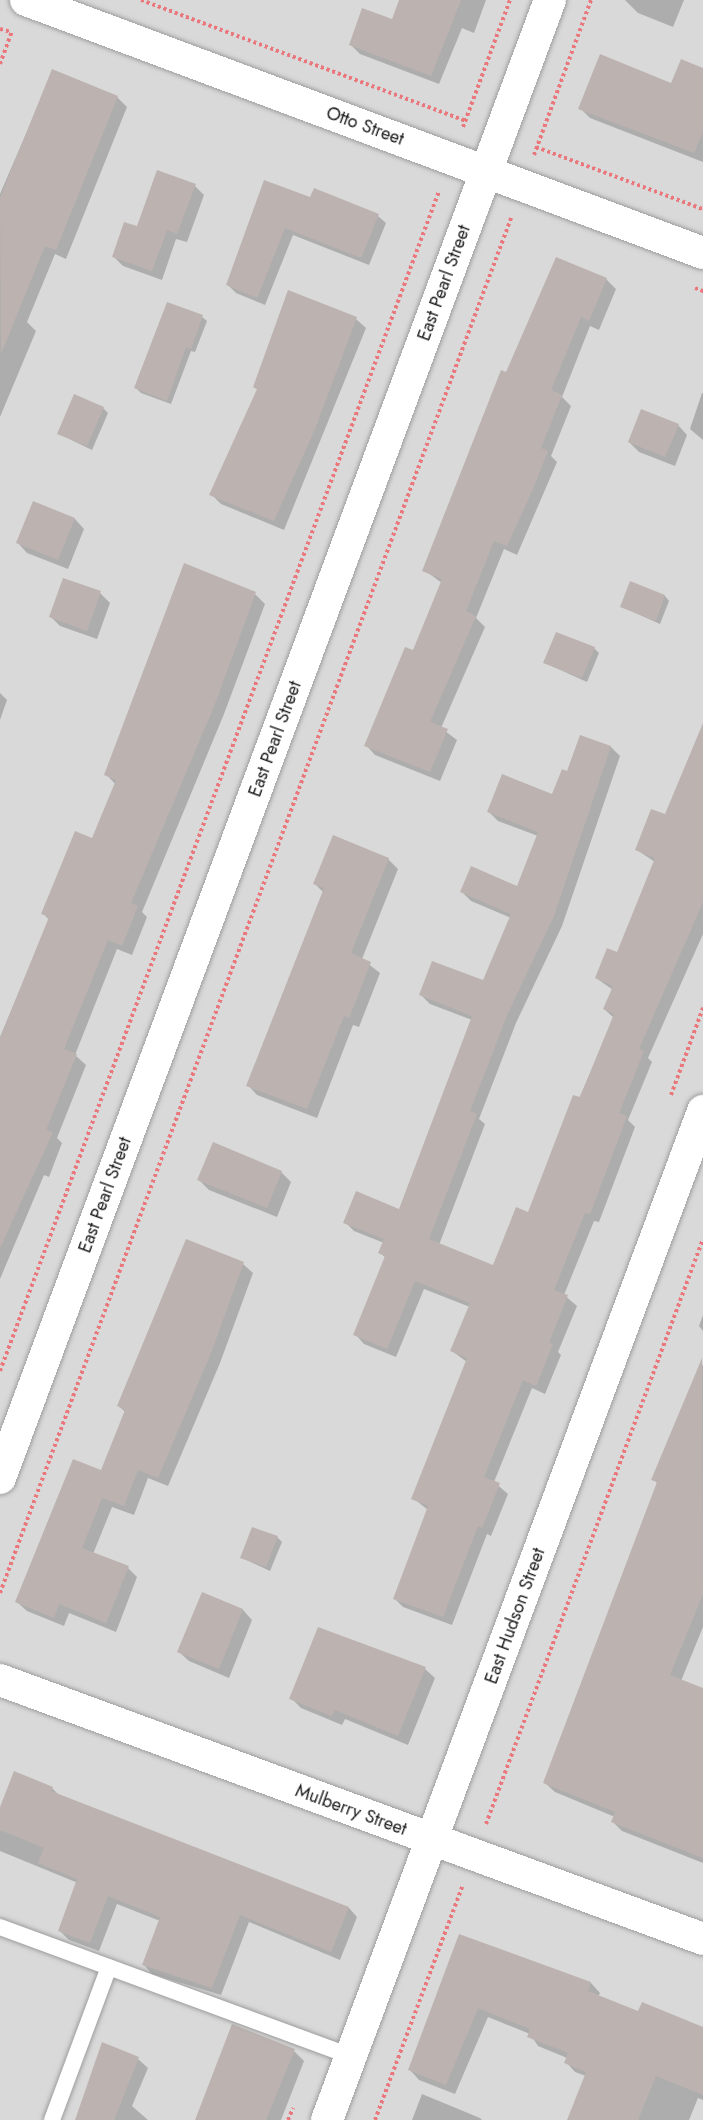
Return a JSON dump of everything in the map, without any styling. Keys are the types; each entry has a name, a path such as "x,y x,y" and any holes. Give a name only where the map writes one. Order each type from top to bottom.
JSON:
{"street":[{"name":"Otto Street","path":"26,0 703,253"},
{"name":"East Pearl Street","path":"0,1478 550,0"},
{"name":"East Hudson Street","path":"327,2120 703,1111"},
{"name":"Mulberry Street","path":"0,1680 703,1939"}],"lane":[{"path":"0,1927 351,2056"},
{"path":"51,2120 109,1967"}],"path":[{"path":"141,0 703,209"},
{"path":"0,1371 510,0"},
{"path":"0,1593 591,0"},
{"path":"375,2120 703,1239"}],"shaded area":[{"path":"0,0 703,0 703,2120 0,2120"}],"building":[{"path":"399,0 461,0 431,76 349,45 362,8 392,19"},
{"path":"600,54 671,83 681,59 703,68 703,132 694,153 578,109"},
{"path":"52,69 118,96 56,250 45,246 1,354 0,198"},
{"path":"157,170 196,184 177,234 167,230 152,271 112,257 124,222 137,226"},
{"path":"264,180 310,197 314,188 379,214 361,258 285,228 257,298 226,285"},
{"path":"556,257 607,278 589,321 581,317 551,390 562,395 541,448 548,451 532,491 507,546 494,541 466,611 476,616 430,722 448,729 430,772 364,746 405,647 413,650 442,579 422,571 501,370 506,372"},
{"path":"288,290 357,317 315,429 274,521 209,495 257,389 253,387"},
{"path":"167,302 203,315 191,349 186,347 167,401 134,388"},
{"path":"74,394 104,407 87,446 57,434"},
{"path":"641,409 679,424 665,457 628,442"},
{"path":"33,501 75,518 58,560 16,543"},
{"path":"184,563 256,592 215,704 131,903 138,906 122,946 108,940 64,1049 77,1054 46,1130 53,1132 0,1248 0,1038 49,917 41,914 75,831 92,838 116,780 104,775"},
{"path":"63,578 101,591 87,631 49,617"},
{"path":"630,581 665,595 656,621 620,607"},
{"path":"556,632 595,647 582,678 543,663"},
{"path":"703,723 703,902 639,1049 644,1051 619,1113 627,1116 590,1214 585,1213 554,1290 568,1295 549,1343 553,1344 536,1386 523,1380 484,1477 500,1483 482,1528 478,1526 443,1617 393,1599 428,1506 411,1499 467,1358 450,1351 470,1303 415,1281 387,1349 353,1335 385,1256 378,1253 384,1239 343,1223 356,1191 399,1209 472,1016 419,995 432,961 483,980 511,914 460,892 471,866 517,886 538,832 487,812 502,774 552,794 562,769 567,771 580,735 611,746 554,916 508,1013 470,1111 477,1114 429,1239 493,1265 516,1207 528,1212 573,1095 580,1097 614,1014 603,1009 613,986 595,978 607,948 617,952 655,858 635,850 651,809 665,814"},
{"path":"333,835 389,858 351,953 371,962 349,1018 344,1016 307,1109 246,1086 324,888 313,884"},
{"path":"213,1142 282,1171 267,1208 197,1180"},
{"path":"186,1239 244,1262 211,1353 158,1478 138,1470 124,1506 102,1498 82,1548 129,1566 106,1623 59,1604 54,1618 15,1602 73,1459 101,1470 125,1410 117,1406"},
{"path":"702,1358 703,1594 670,1675 703,1688 703,1858 611,1822 615,1812 543,1783 657,1482 651,1480"},
{"path":"252,1527 278,1536 266,1567 240,1558"},
{"path":"202,1592 243,1609 219,1669 177,1652"},
{"path":"318,1627 426,1667 398,1736 335,1710 332,1716 289,1699"},
{"path":"14,1771 53,1787 51,1791 349,1907 331,1952 240,1915 212,1988 142,1965 160,1917 108,1896 90,1943 58,1931 77,1879 38,1863 44,1848 0,1830 0,1807"},
{"path":"459,1934 591,1982 588,1991 638,2011 642,2002 703,2027 703,2095 656,2076 638,2120 567,2120 586,2072 564,2063 568,2053 527,2037 530,2029 478,2008 446,2085 408,2070"},
{"path":"232,2024 295,2049 266,2120 195,2120"},
{"path":"102,2042 139,2057 114,2120 75,2120"}]}
